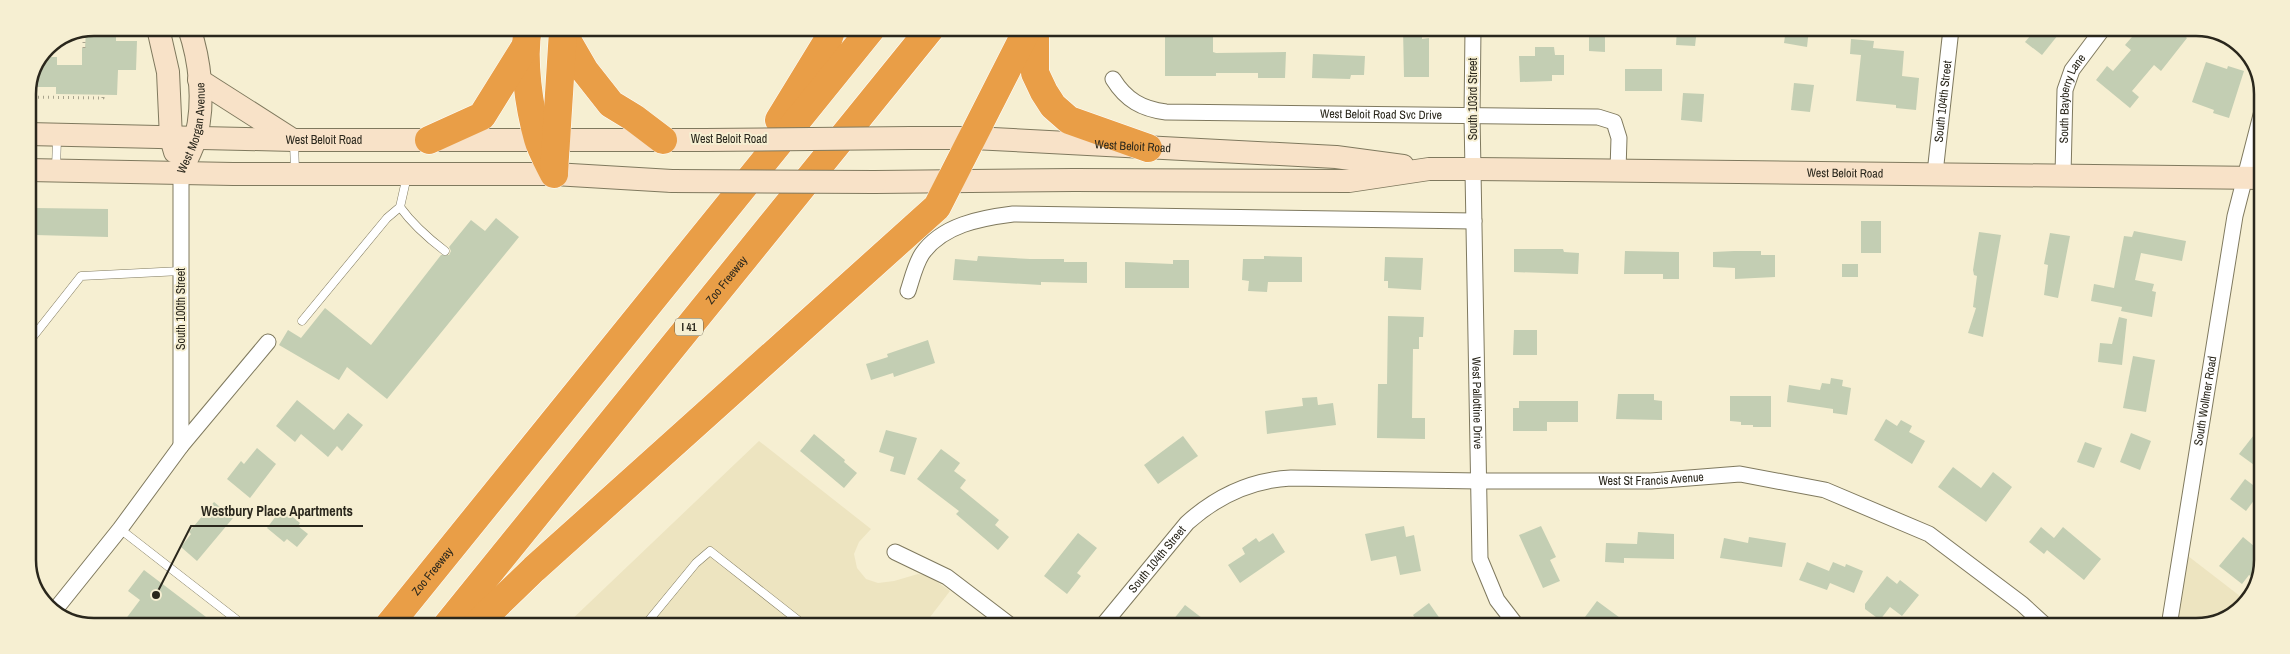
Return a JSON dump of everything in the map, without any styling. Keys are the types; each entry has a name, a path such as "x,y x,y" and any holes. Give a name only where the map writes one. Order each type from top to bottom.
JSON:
{"highway":[{"path":"547,139 562,36"},
{"path":"566,36 585,72 611,104 634,118 663,140"},
{"path":"724,210 829,36"},
{"name":"Zoo Freeway","path":"394,618 865,36"},
{"name":"Zoo Freeway","path":"453,618 925,36"},
{"path":"483,618 542,562 937,207 1024,36"},
{"path":"1035,36 1035,73 1053,106 1069,120 1148,148"},
{"path":"527,38 530,99 547,139 554,174"},
{"path":"429,140 482,116 527,38"}],"main road":[{"name":"West Morgan Avenue","path":"160,36 168,72 171,138 181,172"},
{"name":"West Morgan Avenue","path":"181,172 196,138 200,118 199,80 191,36"},
{"path":"199,80 294,140"},
{"name":"West Beloit Road","path":"36,134 294,140 973,138 1336,156 1429,169 2254,178"},
{"name":"West Beloit Road","path":"36,170 295,174 554,174 672,181 875,182 1349,181 1429,169"}],"street":[{"name":"South 103rd Street","path":"1473,36 1472,116 1474,169"},
{"name":"South 104th Street","path":"1935,174 1950,36"},
{"name":"South Bayberry Lane","path":"2063,175 2065,90 2072,70 2098,36"},
{"name":"West Beloit Road Svc Drive","path":"1113,79 1120,91 1134,103 1149,110 1166,112 1598,117 1614,122 1619,138 1618,170"},
{"name":"West Pallottine Drive","path":"1474,169 1480,559 1497,600 1512,618"},
{"name":"South 100th Street","path":"181,172 181,446"},
{"name":"South Wollmer Road","path":"2170,618 2236,216 2254,178"},
{"path":"908,290 917,265 930,246 950,231 987,217 1013,214 1474,221"},
{"path":"59,605 120,529 181,446 268,342"},
{"name":"West St Francis Avenue","path":"1217,499 1244,487 1282,478 1651,481 1740,474 1825,490 1929,534 2022,604 2037,618"},
{"name":"South 104th Street","path":"1109,618 1187,523 1217,499"},
{"path":"896,552 947,577 1001,618"}],"lane":[{"path":"56,171 57,135"},
{"path":"294,140 295,174"},
{"path":"302,321 387,218 400,207 408,174"},
{"path":"400,207 415,225 445,251"},
{"path":"36,333 81,276 181,271"},
{"path":"120,529 234,618"},
{"path":"651,618 696,563 710,551 795,618"}],"path":[{"path":"84,37 84,48"},
{"path":"36,97 103,98 103,95"}],"shaded area":[{"path":"759,441 871,529 859,542 854,554 857,568 866,579 878,583 894,581 918,574 929,576 950,591 929,618 573,618"},
{"path":"2188,556 2240,596 2231,606 2214,615 2178,618"}],"building":[{"path":"116,36 116,41 137,41 136,70 118,70 117,95 56,94 56,87 37,87 41,72 50,57 57,57 57,65 82,65 82,48 85,48 86,37"},
{"path":"1213,36 1213,52 1216,53 1286,52 1285,78 1258,78 1258,73 1216,73 1216,76 1165,76 1165,37"},
{"path":"1403,36 1422,36 1422,39 1429,38 1429,77 1404,77"},
{"path":"1589,36 1605,36 1605,52 1589,51"},
{"path":"1677,36 1696,36 1695,46 1676,45"},
{"path":"1785,36 1808,36 1807,47 1784,43"},
{"path":"2030,36 2057,36 2042,55 2025,42"},
{"path":"2133,36 2185,36 2187,38 2161,71 2154,65 2132,91 2139,97 2130,108 2096,80 2107,66 2113,71 2131,50 2125,45"},
{"path":"1851,39 1874,41 1873,48 1904,51 1902,76 1919,78 1916,110 1896,108 1896,105 1856,101 1861,55 1850,54"},
{"path":"1535,47 1554,47 1555,55 1564,55 1564,75 1552,75 1552,81 1520,82 1519,56 1535,56"},
{"path":"1313,54 1365,56 1364,75 1351,75 1350,79 1312,78"},
{"path":"2206,62 2227,69 2228,66 2244,71 2229,118 2213,113 2214,110 2192,102"},
{"path":"1625,69 1662,69 1662,91 1625,91"},
{"path":"1794,83 1814,85 1810,112 1791,110"},
{"path":"1683,93 1704,94 1702,122 1681,120"},
{"path":"36,208 108,209 108,237 36,235"},
{"path":"496,218 519,237 387,399 347,367 339,380 279,345 288,330 301,338 325,308 371,345 441,255 449,255 451,251 449,247 471,220 485,231"},
{"path":"1861,221 1881,221 1881,253 1861,253"},
{"path":"2134,231 2186,241 2182,261 2141,253 2135,280 2154,284 2152,291 2156,292 2152,317 2121,311 2122,307 2091,301 2094,284 2114,288 2124,236 2132,237"},
{"path":"1979,232 2001,235 1983,337 1968,333 1976,308 1973,307 1977,276 1974,275 1973,270"},
{"path":"2050,233 2070,236 2058,298 2044,295 2048,265 2044,264"},
{"path":"1514,249 1563,249 1564,252 1579,253 1578,274 1514,272"},
{"path":"1625,251 1679,252 1679,279 1663,279 1663,274 1624,274"},
{"path":"1761,251 1761,255 1775,255 1775,277 1735,279 1735,268 1713,267 1713,252"},
{"path":"978,256 1064,259 1064,262 1087,262 1087,283 1041,282 1041,285 953,280 955,259 977,261"},
{"path":"1264,256 1302,257 1302,282 1268,282 1267,292 1248,291 1249,281 1242,280 1243,259 1264,259"},
{"path":"1385,257 1423,258 1421,290 1388,288 1388,281 1384,281"},
{"path":"1173,260 1189,260 1189,288 1125,288 1125,262 1173,264"},
{"path":"1842,264 1858,264 1858,277 1842,277"},
{"path":"1388,316 1424,317 1423,337 1419,337 1419,349 1413,349 1412,418 1425,418 1425,439 1377,438 1378,384 1387,384"},
{"path":"2119,317 2127,319 2122,365 2098,362 2100,343 2112,344"},
{"path":"1514,330 1537,330 1537,355 1513,355"},
{"path":"928,340 935,363 894,377 893,373 871,380 866,364 888,357 887,354"},
{"path":"2133,356 2155,360 2146,412 2123,408"},
{"path":"1831,378 1843,380 1842,386 1851,388 1847,415 1833,413 1833,409 1787,402 1789,385 1820,390 1822,383 1830,384"},
{"path":"1618,394 1654,394 1654,400 1662,401 1662,420 1616,419"},
{"path":"1730,396 1771,396 1771,427 1753,427 1753,425 1741,425 1741,422 1730,421"},
{"path":"1317,397 1318,405 1333,403 1336,425 1267,434 1265,411 1303,406 1302,398"},
{"path":"297,400 334,430 348,413 363,425 342,451 337,446 328,457 301,434 295,442 276,426"},
{"path":"1519,401 1578,401 1578,422 1547,422 1547,431 1513,431 1513,408 1519,408"},
{"path":"1886,419 1897,426 1901,420 1912,426 1909,432 1925,441 1912,464 1874,440"},
{"path":"886,430 917,438 905,475 890,471 894,457 879,452"},
{"path":"2131,433 2151,441 2140,470 2120,462"},
{"path":"814,434 845,460 844,462 857,473 844,488 800,451"},
{"path":"2254,435 2254,465 2239,454"},
{"path":"1183,436 1198,456 1158,484 1144,465"},
{"path":"2085,442 2102,448 2094,468 2077,462"},
{"path":"257,448 276,464 250,498 227,479 241,461 244,464"},
{"path":"941,449 960,463 954,471 966,480 960,488 999,520 995,525 1009,537 998,550 956,514 959,511 917,479"},
{"path":"1953,467 1981,488 1993,472 2012,487 1986,522 1938,487"},
{"path":"2245,479 2254,486 2254,500 2246,511 2230,499"},
{"path":"214,502 233,518 197,561 181,547 191,534 189,532"},
{"path":"282,508 300,523 298,526 308,534 297,547 287,539 284,542 267,528"},
{"path":"1404,526 1406,537 1414,535 1421,571 1400,575 1396,556 1371,561 1365,534"},
{"path":"1541,526 1556,557 1550,560 1560,581 1543,588 1519,535"},
{"path":"2041,527 2054,538 2063,527 2101,559 2084,580 2047,550 2044,554 2029,542"},
{"path":"1638,532 1674,534 1674,559 1624,558 1624,563 1605,562 1606,543 1637,544"},
{"path":"1078,533 1097,548 1077,573 1081,576 1067,594 1044,576"},
{"path":"1273,533 1285,552 1240,583 1228,565 1245,554 1242,548 1256,538 1259,542"},
{"path":"1749,537 1786,543 1782,567 1720,558 1724,538 1748,543"},
{"path":"2243,537 2254,546 2252,575 2249,575 2242,584 2219,566"},
{"path":"1807,562 1829,571 1833,562 1845,567 1846,564 1863,571 1854,593 1830,583 1827,590 1799,580"},
{"path":"144,570 206,617 126,618 140,600 128,591"},
{"path":"1887,576 1897,584 1900,580 1919,595 1902,616 1890,607 1882,618 1877,618 1865,609 1865,604"},
{"path":"1597,601 1620,618 1584,618"},
{"path":"1429,603 1439,618 1415,618 1413,615"},
{"path":"1185,605 1202,618 1175,618"}],"place":[{"name":"Westbury Place Apartments","path":"156,595"}]}
